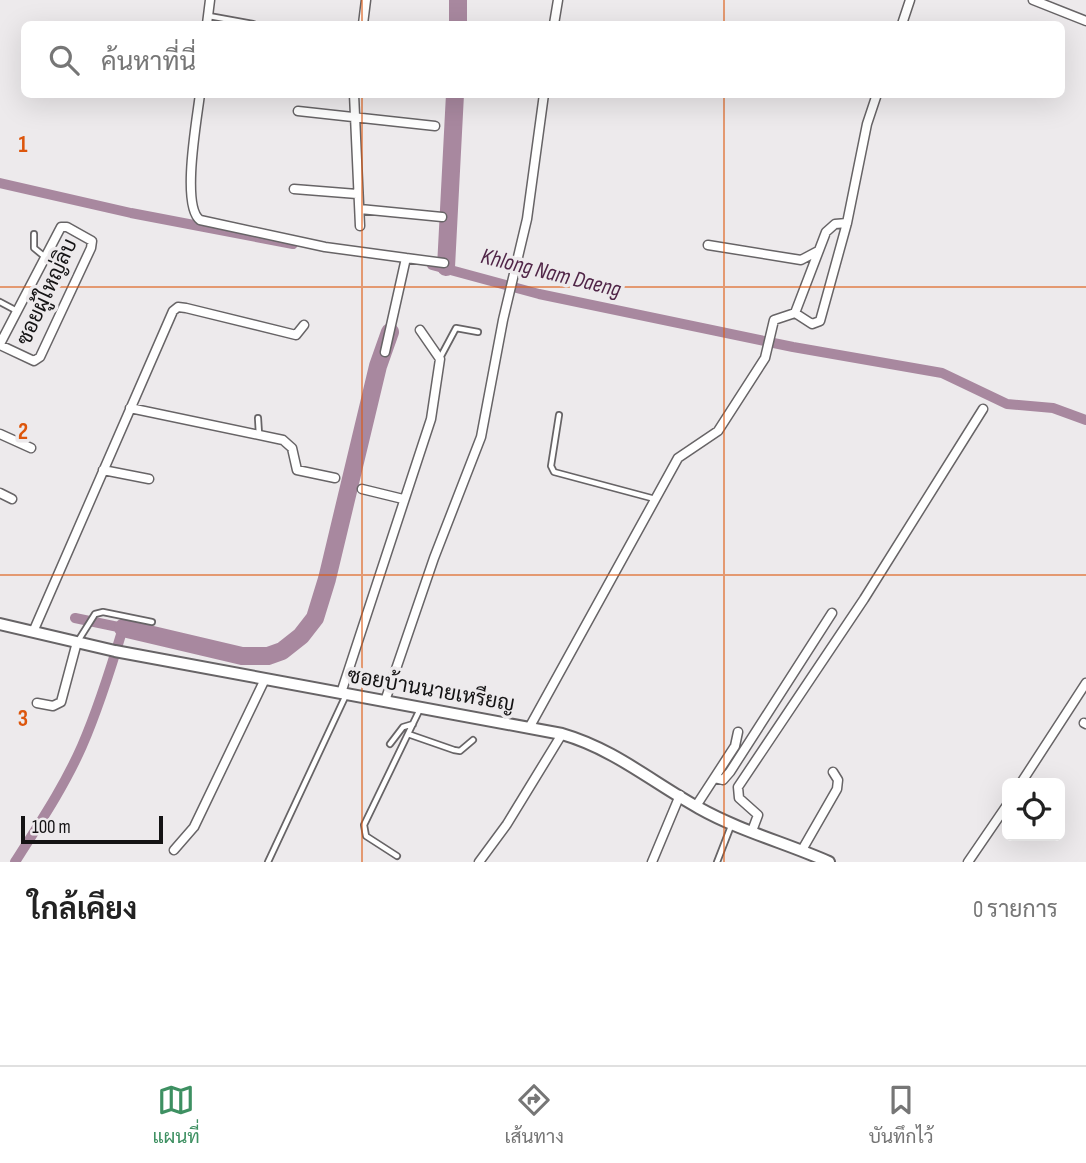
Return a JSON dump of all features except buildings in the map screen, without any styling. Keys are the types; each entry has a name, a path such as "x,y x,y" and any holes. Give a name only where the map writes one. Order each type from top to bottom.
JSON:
{"street":[{"path":"207,20 210,0"},
{"path":"363,21 366,0"},
{"path":"554,21 558,0"},
{"path":"903,21 911,0"},
{"path":"1033,0 1086,21"},
{"path":"200,98 190,195 197,219 325,247 444,263"},
{"path":"354,98 360,226"},
{"path":"385,701 433,558 481,437 509,294 527,219 543,98"},
{"path":"795,313 812,324 820,321 847,223 867,124 876,98"},
{"path":"298,111 435,126"},
{"path":"294,189 357,194"},
{"path":"360,209 442,217"},
{"path":"795,313 826,232 835,224 847,223"},
{"name":"ซอยผู้ใหญ่ลิบ","path":"61,227 92,241 40,357 34,360 0,345 17,311 61,227"},
{"path":"708,245 801,260 816,253"},
{"path":"385,352 406,259"},
{"path":"33,632 130,408 178,307 296,335 304,325"},
{"path":"529,728 683,452 718,431 769,350 769,329 774,320 795,313"},
{"path":"344,694 403,499 431,419 440,359 421,330"},
{"path":"130,408 289,442 297,470 335,478"},
{"path":"752,831 758,815 739,798 738,787 864,599 983,408"},
{"path":"0,434 31,448"},
{"path":"103,470 149,479"},
{"path":"362,489 403,499"},
{"path":"0,493 12,499"},
{"path":"715,778 723,780 730,772 832,613"},
{"name":"ซอยบ้านนายเหรียญ","path":"0,624 115,651 562,734 601,747 731,825 802,850 815,859 830,862"},
{"path":"37,703 53,706 61,702 77,642"},
{"path":"174,850 194,827 265,679"},
{"path":"1024,778 1086,683"},
{"path":"696,806 735,746 738,732"},
{"path":"479,862 507,824 562,734"},
{"path":"802,850 837,789 838,780 833,772"},
{"path":"652,862 680,795"},
{"path":"968,862 1002,812"}],"lane":[{"path":"34,234 34,248 45,257"},
{"path":"0,302 17,311"},
{"path":"440,359 456,328 478,331"},
{"path":"559,415 551,466 554,472 655,499"},
{"path":"258,418 259,435"},
{"path":"77,642 95,614 103,612 152,622"},
{"path":"268,862 344,694"},
{"path":"397,856 366,836 364,825 421,708"},
{"path":"390,744 403,726 413,724"},
{"path":"408,734 460,751 474,740"},
{"path":"717,862 731,825"}],"waterway":[{"path":"458,0 458,21"},
{"path":"446,267 455,98"},
{"name":"Khlong Nam Daeng","path":"0,183 131,213 293,244"},
{"name":"Khlong Nam Daeng","path":"432,265 539,294 793,347 942,373 1007,404 1053,408 1086,420"},
{"path":"123,628 242,656 268,656 282,651 301,636 315,618 327,579 378,366 390,332"},
{"path":"15,862 59,791 82,746 123,628 75,618"}]}
